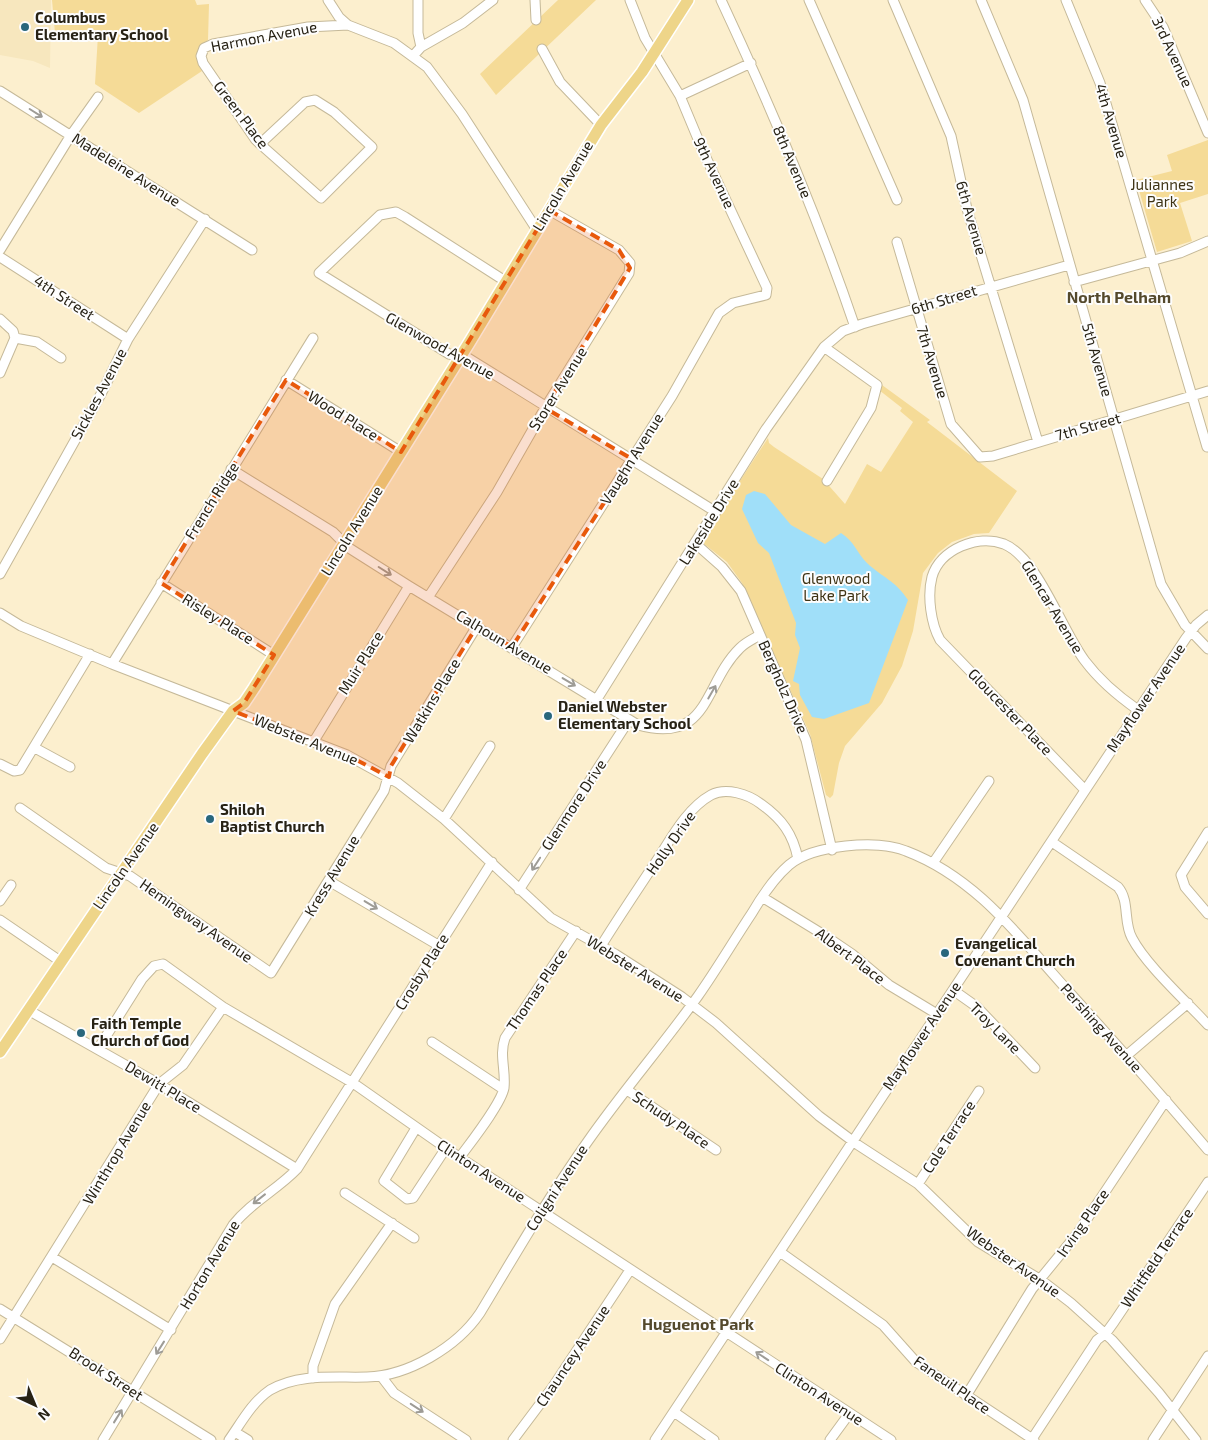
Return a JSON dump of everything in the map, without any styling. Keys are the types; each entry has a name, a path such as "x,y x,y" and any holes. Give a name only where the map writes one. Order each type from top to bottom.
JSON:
{"main road":[{"name":"Lincoln Avenue","path":"0,1052 60,961 233,711 244,703 344,544 601,125 655,53 688,0"}],"street":[{"path":"328,0 339,17 348,25 394,43 427,67 462,114 537,230"},
{"path":"418,0 418,33 421,47"},
{"path":"413,56 421,47 463,23 493,0"},
{"path":"535,0 536,20"},
{"name":"9th Avenue","path":"630,0 637,22 680,96 703,150 768,288 766,295"},
{"name":"8th Avenue","path":"721,0 751,63 829,250 855,327"},
{"path":"809,0 897,200"},
{"name":"6th Avenue","path":"893,0 951,136 963,194 1038,442"},
{"name":"5th Avenue","path":"981,0 1022,100 1160,584 1170,603 1190,632 1208,649"},
{"name":"4th Avenue","path":"1066,0 1100,83 1207,447"},
{"name":"3rd Avenue","path":"1145,0 1163,27 1208,133"},
{"name":"Harmon Avenue","path":"207,70 201,56 201,51 207,45 308,27 348,25"},
{"path":"542,49 560,82 601,125"},
{"path":"680,96 751,63"},
{"name":"Green Place","path":"207,70 260,144 321,198 372,146 334,112 315,100 305,102 260,144"},
{"name":"Madeleine Avenue","path":"0,91 252,250"},
{"path":"0,250 71,135 98,97"},
{"name":"Storer Avenue","path":"429,596 497,492 546,408 620,290 630,268 626,257 619,250 549,210"},
{"name":"Glenwood Avenue","path":"505,282 396,212 385,212 380,215 319,273 449,354 468,358 716,512"},
{"name":"Sickles Avenue","path":"0,574 101,394 128,339 205,220"},
{"path":"1074,282 1180,253 1208,241"},
{"name":"7th Avenue","path":"898,242 951,424 971,447"},
{"name":"4th Street","path":"0,257 128,339"},
{"name":"6th Street","path":"824,347 844,331 855,327 991,286 1069,265"},
{"name":"Vaughn Avenue","path":"512,647 672,396 719,313 733,303 766,295"},
{"path":"0,319 13,331 15,338 0,373"},
{"path":"15,338 37,342 61,358"},
{"name":"French Ridge","path":"112,664 313,338"},
{"path":"824,347 877,385 871,408 827,480"},
{"name":"Lakeside Drive","path":"597,699 696,544 766,429 824,347"},
{"name":"Wood Place","path":"286,380 400,452"},
{"name":"7th Street","path":"971,447 980,457 986,458 1208,391"},
{"name":"Calhoun Avenue","path":"231,470 333,532 344,544 409,586 429,596 629,720 657,730 682,725 695,717 740,648 760,635"},
{"name":"Glencar Avenue","path":"936,634 930,596 931,579 938,567 951,553 971,542 1002,543 1014,549 1027,561 1070,638 1096,674 1138,710"},
{"name":"Bergholz Drive","path":"696,544 722,567 734,581 760,635 806,740 832,850"},
{"name":"Risley Place","path":"161,583 274,655"},
{"name":"Muir Place","path":"314,741 409,586"},
{"name":"Webster Avenue","path":"0,613 21,626 112,664 314,741 347,755 389,777 444,820 551,918 601,946 691,1005 730,1036 820,1116 853,1141 918,1184 978,1242 1041,1280 1071,1302 1106,1333 1172,1409 1196,1440"},
{"name":"Mayflower Avenue","path":"655,1440 1190,632 1208,615"},
{"name":"Watkins Place","path":"389,777 391,766 477,626"},
{"name":"Gloucester Place","path":"936,634 1085,790"},
{"path":"0,764 14,771 20,770 90,654"},
{"name":"Glenmore Drive","path":"519,890 629,720"},
{"path":"444,820 490,746"},
{"path":"35,748 70,767"},
{"name":"Kress Avenue","path":"272,973 384,791 389,777"},
{"path":"933,863 989,781"},
{"name":"Holly Drive","path":"601,946 680,827 701,802 712,794 726,792 742,794 767,808 787,828 794,843 798,859"},
{"name":"Hemingway Avenue","path":"20,808 106,868 130,876 272,973"},
{"path":"1208,832 1181,875 1185,888 1208,914"},
{"path":"1052,842 1118,887 1124,899 1126,922 1131,938 1139,951 1208,1025"},
{"name":"Pershing Avenue","path":"832,850 862,845 903,849 958,877 1001,917 1166,1100 1208,1150"},
{"name":"Coligni Avenue","path":"232,1436 261,1397 287,1382 313,1378 381,1376 443,1350 466,1331 480,1313 542,1211 588,1142 691,1005 762,897 779,875 798,859 814,853 832,850"},
{"name":"Crosby Place","path":"353,1083 438,945 492,862"},
{"path":"329,881 438,945"},
{"path":"0,901 11,885"},
{"name":"Albert Place","path":"762,897 824,935 852,954 889,985 937,1014"},
{"path":"0,920 60,961"},
{"name":"Thomas Place","path":"504,1090 501,1054 504,1038 576,931"},
{"name":"Clinton Avenue","path":"98,1049 142,979 158,963 171,968 223,1007 353,1083 446,1148 891,1440"},
{"name":"Troy Lane","path":"953,990 977,1007 1035,1068"},
{"path":"1126,1056 1188,1003"},
{"name":"Winthrop Avenue","path":"0,1339 159,1084 183,1066 223,1007"},
{"name":"Dewitt Place","path":"28,1010 159,1084 296,1169"},
{"path":"432,1042 504,1090 460,1157"},
{"name":"Horton Avenue","path":"103,1440 241,1215 270,1190 288,1179 353,1083"},
{"name":"Schudy Place","path":"627,1090 716,1150"},
{"name":"Cole Terrace","path":"918,1184 979,1091"},
{"name":"Irving Place","path":"966,1396 1032,1288 1041,1280 1077,1234 1166,1100"},
{"path":"416,1128 384,1182 404,1197 413,1198 446,1148"},
{"name":"Whitfield Terrace","path":"1033,1439 1097,1340 1106,1333 1208,1182"},
{"path":"345,1193 414,1238"},
{"path":"313,1378 313,1366 335,1304 392,1223"},
{"name":"Faneuil Place","path":"780,1252 872,1316 892,1334 916,1362 1033,1439"},
{"path":"52,1257 171,1330"},
{"name":"Chauncey Avenue","path":"513,1440 552,1388 630,1270"},
{"name":"Brook Street","path":"0,1309 211,1440"},
{"path":"1154,1440 1172,1409 1208,1356"},
{"path":"381,1376 394,1393 466,1440"},
{"path":"674,1412 714,1440"},
{"path":"830,1440 849,1414"},
{"path":"232,1436 248,1440"}],"highlighted area":[{"path":"549,210 619,250 630,268 545,408 632,459 512,647 477,626 391,766 389,777 347,755 233,711 244,703 274,655 161,583 286,380 401,452"}],"shaded area":[{"name":"Columbus Elementary School","path":"0,0 51,0 50,68 33,61 0,55"}],"green space":[{"path":"52,0 195,0 197,5 209,4 208,40 201,47 198,54 202,71 139,113 95,84 98,35 75,30 55,33"},
{"path":"558,0 596,0 496,95 480,74"},
{"name":"Juliannes Park","path":"1208,140 1208,194 1180,203 1192,241 1157,252 1136,180 1172,171 1167,155"},
{"name":"Glenwood Lake Park","path":"882,385 930,420 927,422 1017,491 989,533 974,534 952,542 938,553 923,573 913,631 902,666 882,703 845,746 839,763 833,795 830,798 826,795 810,734 742,583 727,562 703,543 702,539 768,438 769,443 774,447 823,479 845,504 867,464 881,472 913,422 900,411 902,408 879,390"}],"water":[{"path":"754,491 765,494 791,525 825,544 841,533 867,563 894,583 908,600 869,703 824,719 812,717 800,695 799,684 793,681 800,648 795,635 796,623 769,553 758,543 742,509 746,495"}],"place":[{"name":"Columbus Elementary School","path":"25,27"},
{"name":"Daniel Webster Elementary School","path":"548,716"},
{"name":"Shiloh Baptist Church","path":"210,819"},
{"name":"Evangelical Covenant Church","path":"945,953"},
{"name":"Faith Temple Church of God","path":"81,1033"}],"district":[{"name":"North Pelham","path":"1119,297"},
{"name":"Huguenot Park","path":"698,1324"}]}
